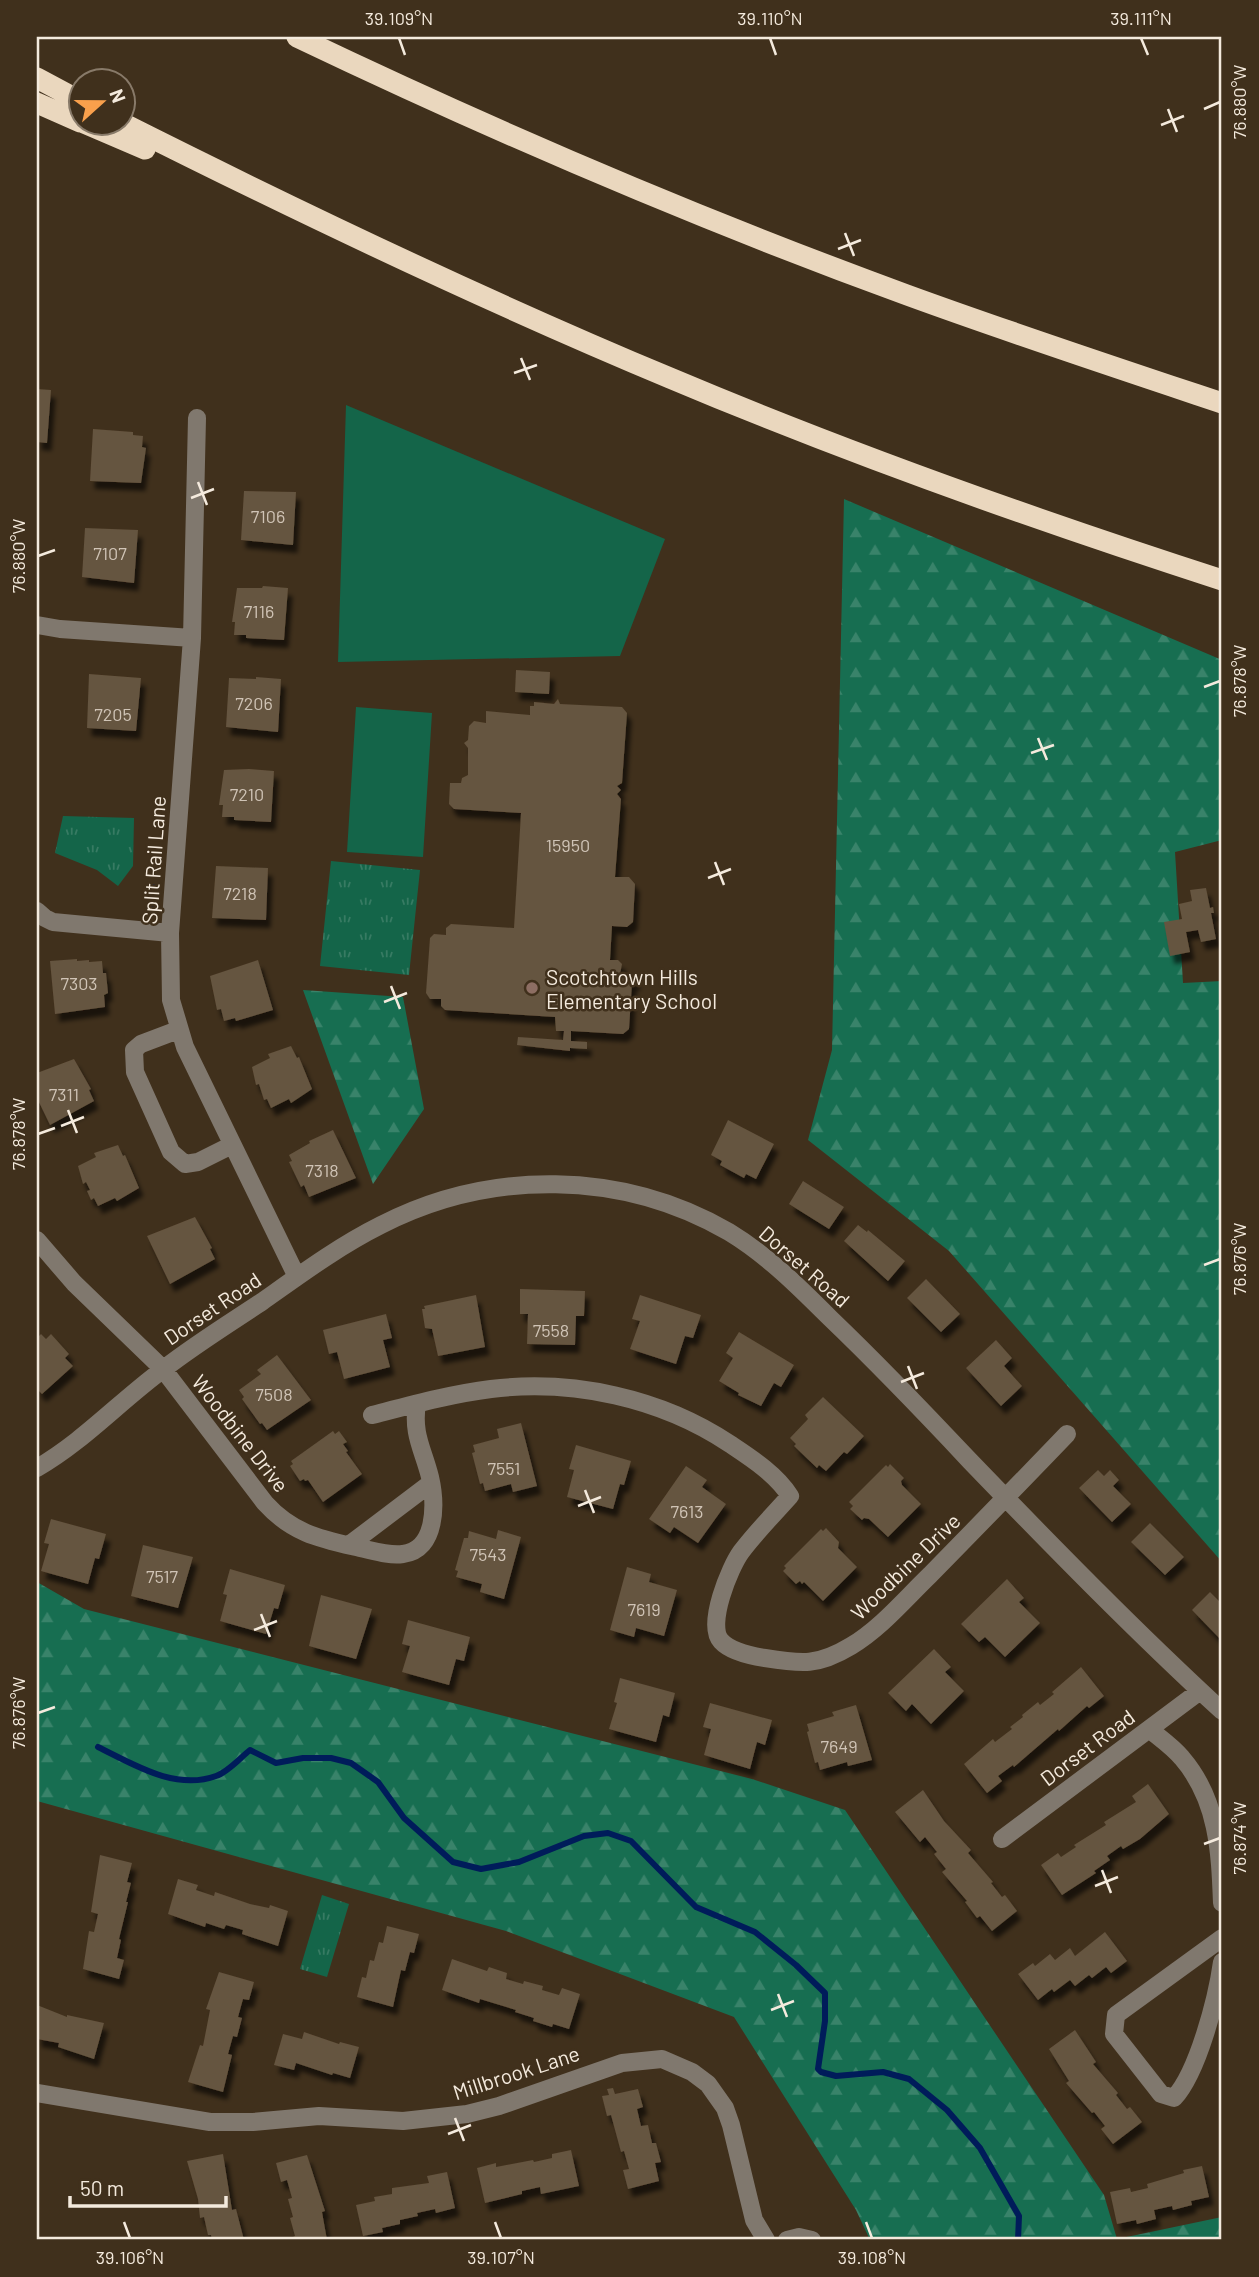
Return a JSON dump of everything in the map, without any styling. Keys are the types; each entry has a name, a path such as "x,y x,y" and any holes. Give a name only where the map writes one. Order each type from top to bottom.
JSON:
{"highway":[{"path":"298,37 549,153 741,231 907,295 1222,403"},
{"path":"37,78 66,94"},
{"path":"37,103 66,116"},
{"path":"136,130 282,203 457,285 671,379 855,451 1099,540 1222,580"},
{"path":"116,136 282,203"}],"street":[{"name":"Split Rail Lane","path":"197,418 192,638 170,933 169,985 178,1030 297,1277"},
{"path":"37,625 192,638"},
{"path":"37,911 54,922 170,933"},
{"path":"178,1030 141,1044 134,1050 135,1072 171,1152 185,1164 198,1162 232,1145"},
{"name":"Dorset Road","path":"37,1468 92,1429 163,1369 346,1245 411,1211 502,1186 546,1183 583,1184 615,1189 658,1201 717,1226 766,1258 872,1358 1006,1498 1222,1712"},
{"name":"Dorset Road","path":"37,1240 74,1283 163,1369"},
{"name":"Woodbine Drive","path":"163,1369 276,1515 301,1532 389,1555 405,1554 422,1546 432,1521 431,1483 415,1429 417,1404 492,1389 531,1387 581,1390 640,1403 680,1416 715,1434 753,1460 790,1496 739,1554 718,1605 715,1630 721,1641 733,1649 761,1658 818,1662 851,1646 875,1630 1006,1498"},
{"path":"372,1415 417,1404"},
{"path":"1006,1498 1067,1434"},
{"path":"349,1545 431,1483"},
{"name":"Dorset Road","path":"1002,1839 1200,1691"},
{"path":"1149,1729 1181,1756 1206,1796 1215,1821 1222,1903"},
{"path":"1222,1938 1116,2015 1114,2034 1161,2094 1174,2098 1182,2090 1209,2025 1222,1962"},
{"name":"Millbrook Lane","path":"37,2093 210,2122 253,2122 319,2116 403,2121 467,2114 499,2106 622,2063 662,2059 678,2064 700,2078 716,2093 732,2125 754,2220 766,2240"},
{"path":"787,2240 799,2237 812,2240"}],"green space":[{"path":"346,405 665,539 620,656 338,662"},
{"path":"844,499 1222,660 1222,840 1175,852 1183,983 1222,981 1222,1562 949,1251 808,1140 832,1050"},
{"path":"356,707 432,713 423,857 347,852"},
{"path":"63,816 134,818 133,866 118,886 97,870 55,853"},
{"path":"331,861 420,870 409,975 320,966"},
{"path":"303,990 403,997 424,1109 373,1184"},
{"path":"37,1582 84,1609 752,1779 845,1810 1104,2195 1117,2239 1222,2217 1222,2240 870,2240 856,2210 734,2017 506,1931 37,1801"},
{"path":"322,1895 349,1904 327,1977 300,1969"}],"building":[{"path":"37,389 51,390 47,443 37,442"},
{"path":"93,429 133,432 133,435 143,436 142,447 146,448 141,483 90,481"},
{"path":"244,491 296,492 293,545 241,540"},
{"path":"85,528 138,530 134,583 82,577"},
{"path":"237,588 288,588 284,640 234,635 235,622 232,622"},
{"path":"516,670 550,672 549,694 515,692"},
{"path":"89,674 141,678 136,731 87,728"},
{"path":"229,678 281,679 278,732 226,727"},
{"path":"558,699 560,704 622,707 627,713 622,783 617,786 621,790 617,794 621,799 615,877 629,877 635,884 633,922 627,927 612,926 610,960 618,960 622,964 620,974 636,979 636,982 632,983 629,1029 623,1034 571,1031 571,1041 587,1042 587,1049 570,1048 570,1051 517,1045 518,1037 563,1040 564,1031 556,1031 555,1017 445,1010 441,1006 441,999 430,999 426,993 430,938 434,934 446,935 446,928 451,924 514,928 521,813 454,809 449,804 450,783 461,783 462,778 468,775 468,748 464,743 468,740 469,726 474,721 486,723 486,711 530,715 530,706 534,706 534,702 554,704"},
{"path":"224,770 274,771 271,822 222,817 223,805 219,805"},
{"path":"216,866 268,868 266,920 212,918"},
{"path":"1206,888 1210,908 1213,907 1214,913 1211,913 1216,939 1201,942 1198,930 1186,932 1190,952 1170,956 1164,922 1182,919 1179,904 1192,901 1190,890"},
{"path":"258,960 273,1010 236,1021 235,1018 224,1021 221,1009 217,1010 210,976"},
{"path":"50,961 102,961 108,993 104,995 105,1007 55,1014"},
{"path":"291,1046 297,1058 299,1057 312,1089 291,1103 289,1099 271,1108 267,1099 264,1100 259,1084 256,1085 252,1067 270,1058 268,1054"},
{"path":"74,1059 91,1089 89,1090 94,1101 50,1125 37,1098 37,1073"},
{"path":"728,1120 774,1144 756,1179 746,1174 744,1178 720,1165 722,1161 711,1155"},
{"path":"333,1130 356,1178 309,1197 289,1162 292,1161 289,1155 310,1143 309,1141"},
{"path":"118,1145 139,1188 117,1201 115,1198 98,1206 94,1198 91,1200 86,1182 83,1184 78,1166 96,1157 94,1153"},
{"path":"803,1181 844,1207 829,1229 789,1204"},
{"path":"195,1217 215,1259 170,1284 147,1236"},
{"path":"858,1225 867,1232 868,1230 905,1261 888,1281 844,1241"},
{"path":"926,1279 960,1314 941,1332 907,1298"},
{"path":"520,1289 585,1291 584,1316 576,1316 575,1345 527,1344 528,1314 520,1314"},
{"path":"476,1295 485,1347 438,1356 432,1329 425,1328 422,1309 425,1309 424,1306"},
{"path":"640,1295 701,1315 693,1338 685,1336 676,1364 630,1349 640,1321 632,1319"},
{"path":"386,1314 392,1338 383,1340 390,1367 344,1379 337,1352 329,1354 323,1330"},
{"path":"739,1332 794,1365 781,1387 774,1383 761,1406 738,1395 739,1393 719,1381 733,1358 726,1353"},
{"path":"41,1334 46,1339 51,1334 69,1354 65,1358 73,1366 42,1394 37,1389 37,1338"},
{"path":"996,1340 1012,1358 1004,1366 1022,1386 1001,1406 966,1368"},
{"path":"277,1355 311,1400 267,1430 242,1399 244,1397 239,1390 261,1374 257,1370"},
{"path":"823,1397 864,1436 826,1471 819,1465 817,1468 794,1446 796,1444 790,1438 808,1419 805,1415"},
{"path":"521,1423 537,1486 513,1492 511,1484 485,1491 483,1483 480,1484 472,1453 475,1452 473,1445 499,1438 497,1429"},
{"path":"333,1431 335,1434 339,1431 347,1442 343,1444 348,1451 346,1452 362,1474 323,1502 308,1480 300,1481 290,1466 293,1464 291,1461"},
{"path":"576,1445 631,1461 624,1485 620,1484 613,1509 567,1497 574,1470 569,1469"},
{"path":"890,1464 904,1478 902,1485 921,1504 888,1537 869,1519 862,1520 850,1509 853,1506 849,1502"},
{"path":"686,1466 707,1480 702,1487 726,1504 698,1543 674,1527 670,1533 649,1519"},
{"path":"1098,1470 1104,1476 1110,1470 1119,1480 1113,1486 1131,1504 1112,1522 1079,1488"},
{"path":"51,1519 106,1534 99,1559 95,1558 88,1584 41,1571 49,1544 44,1543"},
{"path":"1150,1523 1184,1557 1165,1575 1131,1542"},
{"path":"826,1528 839,1542 838,1548 857,1567 823,1601 804,1582 796,1584 783,1571 786,1568 784,1566 821,1529 823,1531"},
{"path":"498,1530 521,1537 504,1599 480,1592 482,1584 456,1577 458,1571 455,1570 464,1538 468,1538 469,1531 496,1539"},
{"path":"143,1545 193,1557 178,1608 131,1596"},
{"path":"627,1567 651,1574 649,1582 677,1590 664,1636 636,1628 634,1637 610,1630"},
{"path":"230,1569 285,1585 278,1609 274,1608 266,1634 220,1621 227,1595 223,1594"},
{"path":"1007,1579 1024,1598 1019,1602 1040,1623 1005,1657 985,1637 979,1642 961,1624"},
{"path":"1210,1592 1222,1604 1222,1641 1192,1610"},
{"path":"321,1595 372,1609 356,1659 309,1646"},
{"path":"408,1620 470,1637 464,1661 456,1659 449,1685 402,1672 410,1646 402,1644"},
{"path":"934,1649 951,1667 945,1672 964,1691 931,1724 912,1704 906,1711 888,1693"},
{"path":"1081,1667 1104,1696 1089,1708 1087,1706 1014,1767 1013,1765 998,1776 1002,1781 987,1793 964,1764 993,1739 995,1742 1012,1729 1010,1727 1023,1717 1022,1715 1054,1694 1052,1692"},
{"path":"620,1678 675,1693 669,1717 663,1715 656,1742 609,1729 617,1703 614,1702"},
{"path":"710,1703 772,1720 765,1745 757,1742 750,1769 704,1755 711,1729 703,1727"},
{"path":"856,1705 872,1760 848,1766 847,1762 820,1770 818,1762 815,1763 807,1724 834,1716 832,1712"},
{"path":"1148,1784 1169,1814 1140,1839 1123,1849 1121,1846 1107,1856 1110,1860 1094,1871 1096,1873 1062,1895 1041,1865 1058,1853 1061,1857 1076,1847 1074,1845 1106,1825 1104,1822 1136,1802 1132,1796"},
{"path":"923,1790 944,1821 971,1850 968,1853 993,1882 991,1883 1017,1911 992,1931 980,1916 977,1918 965,1902 967,1901 942,1872 946,1869 925,1837 920,1842 895,1812"},
{"path":"100,1855 132,1863 127,1882 131,1883 128,1902 119,1939 117,1958 124,1960 119,1979 83,1969 89,1931 94,1932 98,1914 91,1912"},
{"path":"178,1879 198,1885 196,1890 214,1896 215,1892 250,1904 269,1908 270,1905 288,1911 278,1946 242,1934 243,1930 226,1925 224,1929 206,1923 205,1927 168,1914"},
{"path":"387,1926 419,1934 405,1971 401,1970 393,2007 357,1997 362,1977 366,1978 370,1960 374,1961 379,1942 383,1943"},
{"path":"1105,1932 1127,1961 1111,1973 1106,1967 1075,1986 1070,1980 1038,2000 1018,1974 1033,1963 1035,1966 1050,1954 1055,1960 1070,1948 1075,1956"},
{"path":"452,1959 487,1971 489,1967 507,1973 506,1979 543,1986 542,1990 559,1995 562,1988 580,1994 569,2029 553,2024 552,2027 533,2021 534,2018 515,2012 516,2010 480,1999 479,2003 442,1990"},
{"path":"219,1972 254,1982 249,2000 243,1999 238,2017 242,2018 237,2037 233,2036 228,2054 232,2055 223,2092 188,2082 200,2045 203,2046 210,2010 206,2009"},
{"path":"37,2005 67,2017 104,2023 94,2059 58,2047 59,2043 37,2039"},
{"path":"1075,2030 1096,2062 1093,2064 1118,2093 1116,2095 1127,2109 1130,2107 1142,2122 1113,2144 1101,2129 1105,2126 1066,2083 1069,2081 1049,2049"},
{"path":"304,2032 339,2044 340,2042 359,2047 350,2078 296,2063 294,2070 274,2065 283,2034 302,2039"},
{"path":"613,2088 615,2094 638,2089 643,2107 637,2109 641,2126 648,2125 652,2143 656,2143 661,2162 655,2163 659,2181 628,2189 623,2170 629,2169 624,2151 621,2152 611,2115 607,2116 602,2096 609,2095 607,2089"},
{"path":"571,2150 579,2186 541,2194 540,2187 485,2203 477,2168 496,2163 496,2167 533,2160 534,2162"},
{"path":"223,2154 232,2210 236,2209 244,2240 212,2240 211,2235 208,2235 204,2217 200,2218 198,2199 187,2161"},
{"path":"307,2155 325,2211 322,2212 327,2240 294,2240 293,2237 295,2236 290,2218 293,2217 288,2199 292,2198 287,2180 281,2182 276,2163"},
{"path":"1202,2166 1209,2197 1191,2201 1192,2205 1173,2210 1172,2206 1154,2210 1156,2219 1137,2224 1136,2220 1117,2224 1110,2192 1130,2188 1131,2192 1148,2188 1147,2184 1184,2173 1183,2170"},
{"path":"447,2172 455,2208 436,2213 435,2209 417,2213 418,2216 400,2220 400,2224 382,2228 383,2232 363,2236 356,2205 375,2201 374,2197 392,2194 392,2188 429,2183 427,2176"}],"waterway":[{"path":"150,911 153,887"},
{"path":"98,1747 155,1774 185,1780 216,1776 250,1750 276,1763 303,1758 331,1758 351,1763 378,1782 404,1818 453,1862 481,1869 519,1862 584,1836 608,1833 631,1841 696,1907 755,1932 825,1993 825,2021 818,2069 821,2072 836,2076 883,2072 909,2079 947,2110 980,2148 1019,2216 1018,2240"}],"place":[{"name":"Scotchtown Hills Elementary School","path":"532,988"}]}
